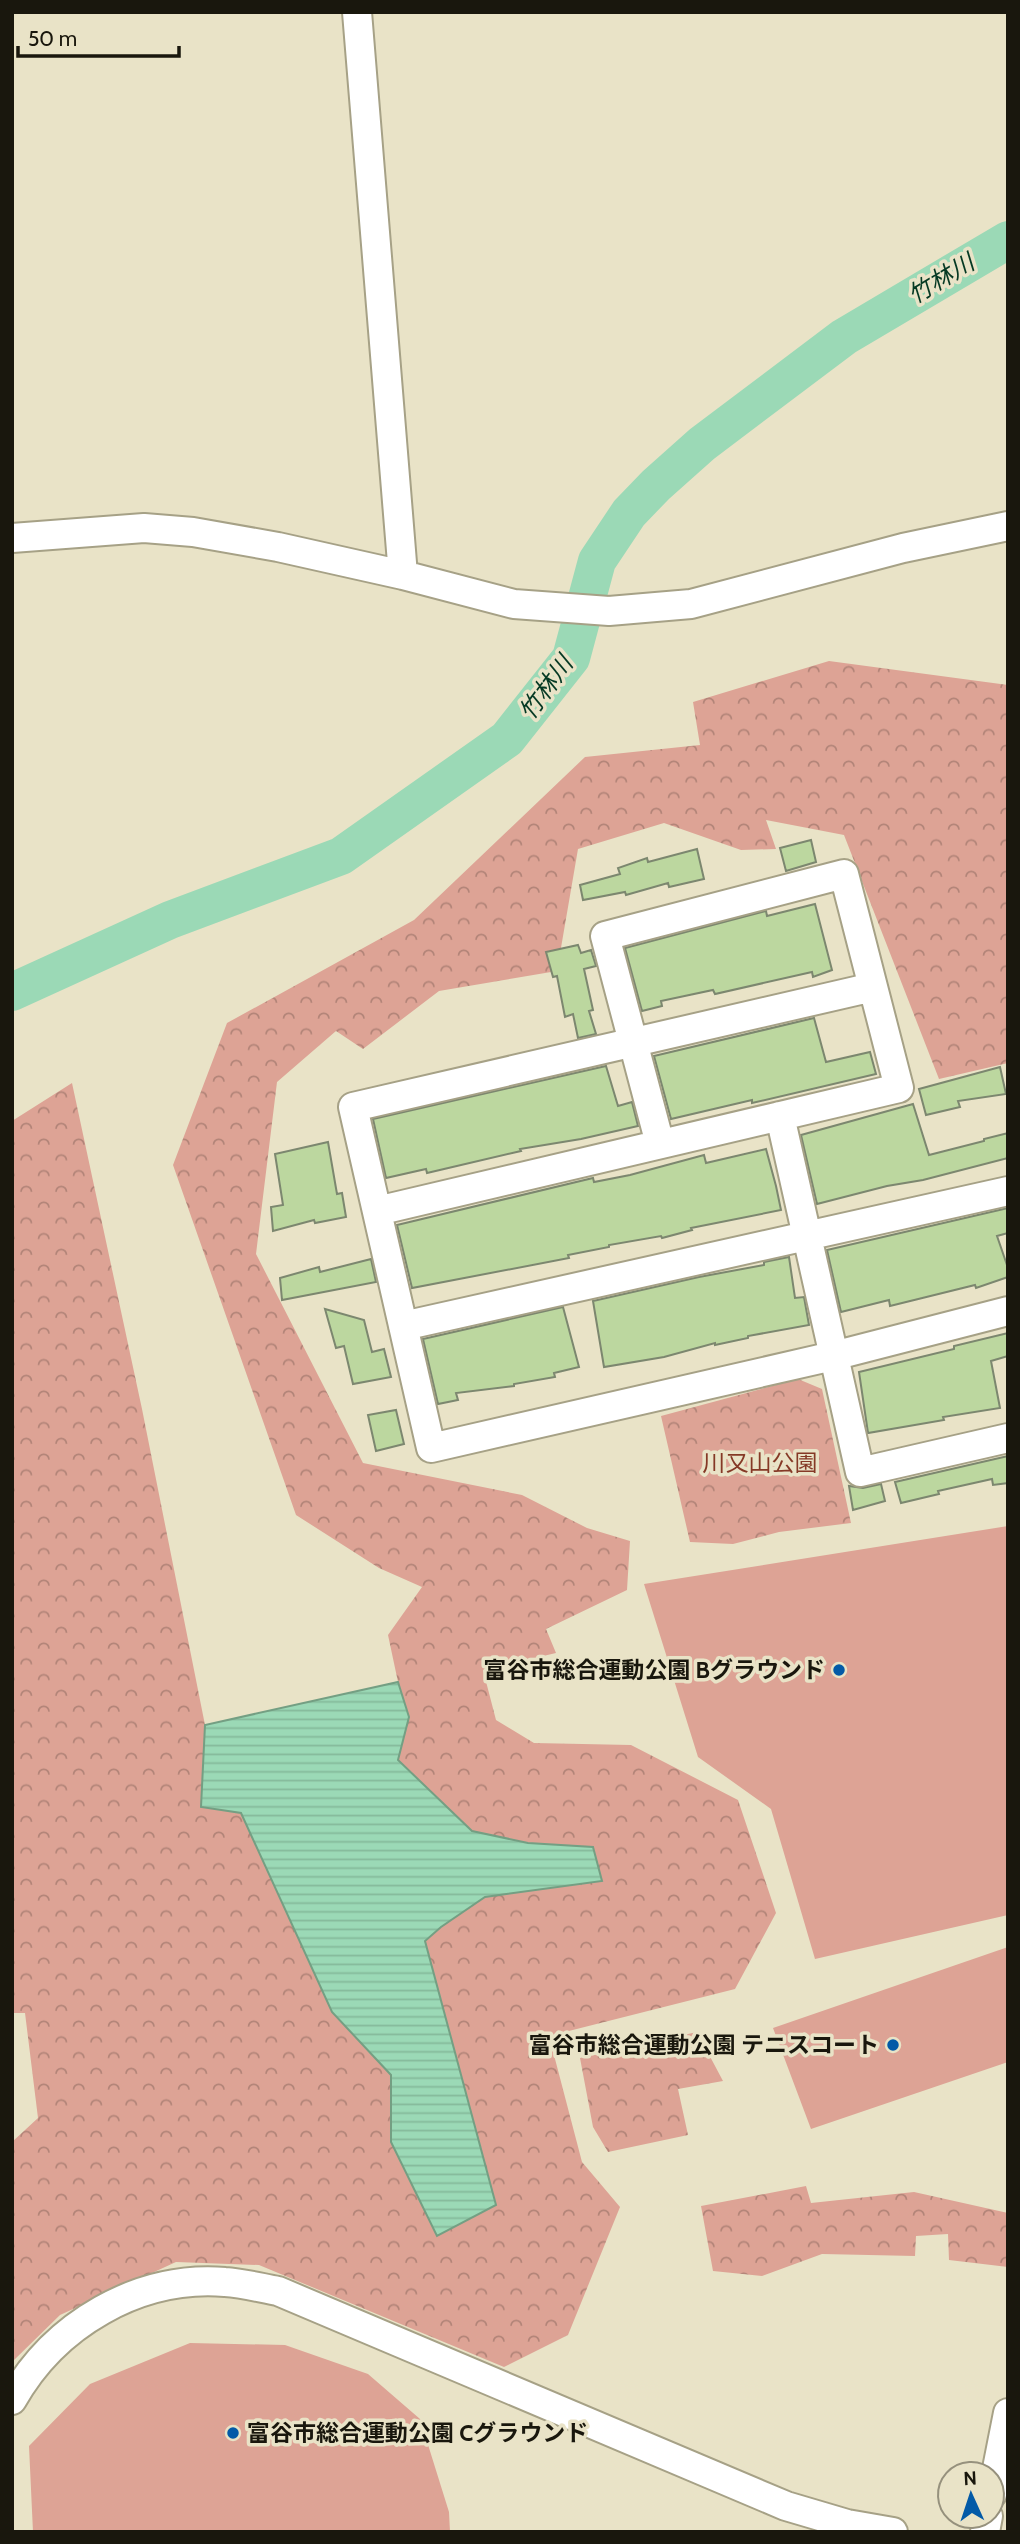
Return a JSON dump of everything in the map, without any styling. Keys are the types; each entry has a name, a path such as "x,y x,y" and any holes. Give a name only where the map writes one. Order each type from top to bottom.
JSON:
{"street":[{"path":"357,12 403,575"},
{"path":"12,538 144,528 193,532 278,547 403,575 514,604 609,611 691,604 903,548 1008,526"},
{"path":"377,1211 900,1088 844,874 605,936 660,1144"},
{"path":"873,987 353,1107 431,1448 833,1356 1008,1311"},
{"path":"780,1116 860,1472 1008,1438"},
{"path":"403,1326 1008,1191"},
{"path":"12,2400 24,2378 46,2353 69,2330 99,2312 157,2287 186,2282 226,2282 278,2291 786,2506 847,2524 892,2532"},
{"path":"999,2460 1008,2413"}],"green space":[{"path":"829,661 1008,685 1008,1063 939,1079 844,835 766,820 776,849 741,850 664,823 578,849 557,971 439,991 363,1049 336,1031 277,1082 256,1254 363,1463 522,1495 587,1528 630,1541 627,1590 546,1629 556,1653 483,1670 496,1720 534,1743 631,1745 738,1800 776,1913 735,1989 549,2036 582,2162 620,2207 568,2335 504,2367 259,2265 176,2262 60,2315 12,2362 12,2142 38,2118 25,2013 12,2013 12,1121 72,1083 142,1409 205,1725 201,1807 241,1813 332,2012 392,2075 391,2142 437,2236 496,2205 425,1941 485,1897 602,1880 593,1847 528,1843 472,1831 397,1760 409,1717 388,1635 422,1587 379,1568 296,1515 173,1165 227,1023 414,920 585,757 700,745 693,702"},
{"name":"川又山公園","path":"798,1379 822,1389 851,1523 779,1532 733,1544 690,1542 661,1416"},
{"name":"富谷市総合運動公園 Bグラウンド","path":"1008,1526 1008,1915 815,1959 771,1809 698,1757 644,1584"},
{"name":"富谷市総合運動公園 テニスコート","path":"1008,1947 1008,2062 811,2129 773,2028"},
{"path":"697,2032 723,2081 678,2089 688,2135 608,2152 593,2127 580,2058"},
{"path":"806,2186 811,2203 914,2192 1008,2213 1008,2267 949,2260 948,2234 916,2236 915,2256 822,2254 762,2276 713,2271 701,2206"},
{"name":"富谷市総合運動公園 Cグラウンド","path":"190,2343 285,2345 368,2374 420,2419 449,2512 450,2532 33,2532 29,2446 90,2384"}],"shaded area":[{"path":"398,1682 409,1717 398,1760 472,1831 528,1843 593,1847 602,1881 485,1897 425,1941 496,2205 437,2236 391,2142 391,2075 332,2012 241,1813 201,1807 205,1725"}],"building":[{"path":"811,840 816,862 786,871 780,848"},
{"path":"697,849 704,879 669,887 668,883 626,895 625,892 583,900 580,885 620,874 618,868 647,858 648,862"},
{"path":"815,904 832,970 813,977 812,972 715,994 713,990 661,1001 662,1006 642,1011 625,948 766,911 767,916"},
{"path":"578,945 581,953 591,950 596,966 584,969 593,1010 589,1011 596,1034 578,1038 573,1014 565,1017 557,976 553,977 546,952"},
{"path":"814,1018 826,1062 870,1052 876,1074 671,1119 654,1056"},
{"path":"606,1066 618,1106 632,1102 638,1126 520,1149 521,1151 427,1173 426,1169 386,1178 373,1119"},
{"path":"1000,1067 1006,1094 958,1101 960,1107 926,1115 919,1089"},
{"path":"913,1104 929,1155 1008,1133 1008,1158 817,1204 801,1135"},
{"path":"328,1142 337,1194 342,1193 346,1217 315,1223 314,1220 273,1231 271,1207 283,1205 275,1154"},
{"path":"766,1149 781,1210 691,1228 692,1230 662,1238 661,1236 609,1245 568,1255 569,1258 412,1288 397,1225 593,1178 594,1182 630,1175 704,1155 706,1163"},
{"path":"1008,1208 1008,1233 997,1236 1008,1268 1008,1277 976,1288 975,1285 890,1306 889,1300 841,1312 827,1250"},
{"path":"789,1257 795,1298 804,1297 809,1325 715,1343 664,1357 604,1367 593,1301 764,1265 764,1262"},
{"path":"371,1259 376,1282 282,1300 280,1278 319,1267 320,1272"},
{"path":"563,1307 579,1367 554,1373 555,1377 514,1386 456,1393 458,1400 438,1404 423,1339"},
{"path":"325,1309 364,1320 372,1352 384,1349 391,1377 353,1384 344,1346 336,1348"},
{"path":"1008,1333 1008,1356 991,1361 1000,1408 868,1433 859,1372"},
{"path":"396,1410 404,1444 376,1451 368,1415"},
{"path":"1008,1456 1008,1483 993,1485 992,1479 938,1491 939,1494 901,1503 895,1482"},
{"path":"881,1484 885,1501 853,1510 849,1486 863,1488"}],"waterway":[{"name":"竹林川","path":"12,992 170,920 341,856 507,739 571,658 597,561 629,513 656,485 702,444 844,337 1008,240"}],"place":[{"name":"富谷市総合運動公園 Bグラウンド","path":"839,1670"},
{"name":"富谷市総合運動公園 テニスコート","path":"893,2045"},
{"name":"富谷市総合運動公園 Cグラウンド","path":"233,2433"}]}
